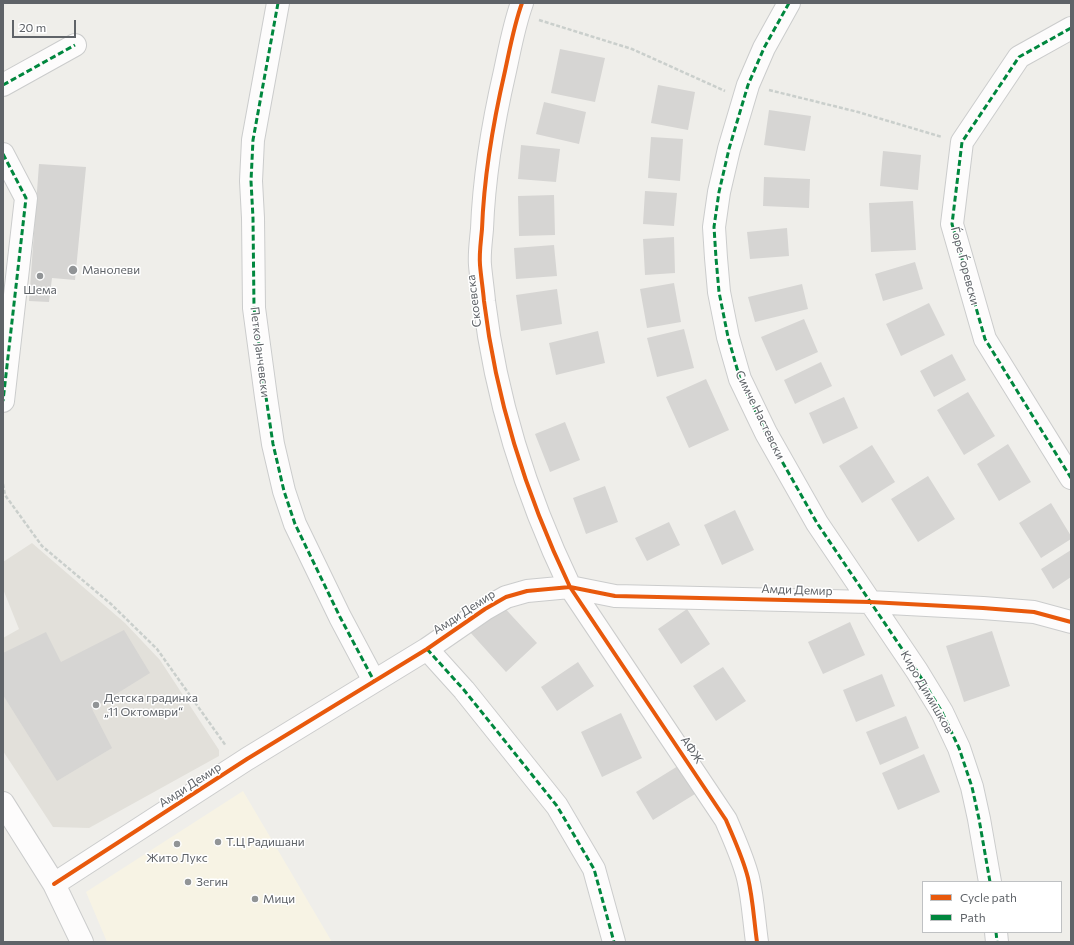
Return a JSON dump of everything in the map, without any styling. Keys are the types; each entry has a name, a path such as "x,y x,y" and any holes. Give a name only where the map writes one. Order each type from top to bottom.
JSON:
{"street":[{"name":"Петко Јанчевски","path":"278,3 253,140 251,181 254,308 266,396 273,444 284,491 295,524 340,617 374,681"},
{"name":"Симче Настевски","path":"789,3 764,48 746,93 719,192 714,227 719,292 728,337 740,379 766,433 817,522 870,602"},
{"name":"Скоевска","path":"520,8 496,107 488,157 483,204 480,264 488,330 499,387 510,431 550,543 570,587"},
{"name":"Ѓоре Ѓоревски","path":"1071,28 1020,57 962,142 952,224 985,340 1071,478"},
{"path":"3,85 75,45"},
{"path":"3,154 26,198 3,402"},
{"name":"Амди Демир","path":"54,884 239,765 427,649 486,609 506,597 527,591 570,587 615,596 870,602 1034,612 1071,622"},
{"name":"АФЖ","path":"570,587 726,820 741,854 748,876 752,898 756,942"},
{"name":"Киро Димишков","path":"870,602 917,671 942,712 959,748 972,787 990,881"},
{"path":"427,649 464,690 558,806 594,869 614,942"},
{"path":"3,803 54,884 82,942"}],"path":[{"path":"520,8 746,93 858,112 962,142"},
{"path":"3,484 5,495 42,546 111,604 157,649 239,765"}],"shaded area":[{"name":"Детска градинка „11 Октомври“","path":"32,543 125,623 160,660 219,750 219,756 89,828 53,827 3,751 3,638 19,629 3,589 3,562"},
{"name":"Т.Ц Радишани","path":"243,791 332,942 107,942 86,892"}],"building":[{"path":"560,49 605,58 595,102 551,93"},
{"path":"658,85 695,92 688,130 651,123"},
{"path":"544,102 586,112 579,144 536,134"},
{"path":"769,110 811,116 805,151 764,145"},
{"path":"651,137 683,139 680,181 648,178"},
{"path":"521,145 560,149 556,182 518,179"},
{"path":"883,151 921,155 918,190 880,186"},
{"path":"39,164 86,167 75,280 52,278 49,302 29,301"},
{"path":"764,177 810,179 809,208 763,206"},
{"path":"645,191 677,193 674,226 643,224"},
{"path":"554,195 555,235 519,236 518,196"},
{"path":"913,201 916,250 871,252 869,203"},
{"path":"787,228 789,256 750,259 747,232"},
{"path":"674,237 675,273 645,275 643,239"},
{"path":"554,245 557,276 516,279 514,248"},
{"path":"915,262 923,289 883,301 875,274"},
{"path":"674,283 681,322 647,328 640,289"},
{"path":"802,284 808,309 755,322 748,297"},
{"path":"557,289 562,324 521,331 516,295"},
{"path":"929,303 945,335 901,356 886,324"},
{"path":"804,319 818,352 776,371 761,337"},
{"path":"684,329 694,368 657,377 647,338"},
{"path":"598,331 605,363 556,375 549,343"},
{"path":"952,354 966,380 934,397 920,371"},
{"path":"821,362 832,386 795,404 784,380"},
{"path":"706,379 729,430 689,448 666,397"},
{"path":"968,392 995,436 964,455 937,410"},
{"path":"844,397 858,428 823,444 809,413"},
{"path":"565,422 580,460 550,472 535,434"},
{"path":"1008,444 1031,482 999,501 977,464"},
{"path":"872,445 895,482 862,503 839,466"},
{"path":"928,476 955,519 918,542 891,499"},
{"path":"605,486 618,522 586,534 573,498"},
{"path":"1051,503 1071,536 1071,539 1041,558 1019,523"},
{"path":"735,510 754,550 722,565 704,525"},
{"path":"669,522 680,545 647,561 635,538"},
{"path":"1071,550 1071,577 1053,589 1041,569"},
{"path":"500,603 537,643 506,672 469,631"},
{"path":"687,609 710,644 681,664 658,629"},
{"path":"850,622 865,655 823,674 808,642"},
{"path":"124,630 150,673 92,709 112,748 57,781 3,695 3,653 46,632 61,662"},
{"path":"992,631 1010,686 964,702 946,646"},
{"path":"578,662 594,686 557,711 541,687"},
{"path":"723,667 746,701 716,721 693,686"},
{"path":"882,674 895,706 856,722 843,690"},
{"path":"621,713 642,758 602,777 581,732"},
{"path":"906,716 919,748 880,765 866,732"},
{"path":"924,754 940,792 898,810 882,773"},
{"path":"678,766 695,794 653,820 636,792"}],"marked path":[{"path":"278,3 253,140 251,181 254,308 266,397 273,444 284,491 295,524 340,617 374,681"},
{"path":"789,3 764,48 748,85 729,149 719,192 714,227 719,292 728,337 740,379 766,433 817,523 917,671 942,712 959,748 972,787 990,881"},
{"path":"1071,28 1019,57 962,142 952,224 985,339 1071,478"},
{"path":"3,85 75,45"},
{"path":"3,154 26,198 3,401"},
{"path":"427,649 464,690 557,806 594,869 614,942"},
{"path":"996,933 997,942"}],"cycle path":[{"path":"522,3 512,37 493,130 487,169 480,252 481,274 489,338 505,411 527,483 554,553 570,587 726,820 741,856 748,878 757,942"},
{"path":"54,884 247,759 427,649 485,609 506,597 527,591 570,587 615,596 870,602 983,608 1034,612 1071,622"}],"place":[{"name":"Манолеви","path":"73,270"},
{"name":"Шема","path":"40,276"},
{"name":"Детска градинка „11 Октомври“","path":"96,705"},
{"name":"Т.Ц Радишани","path":"218,842"},
{"name":"Жито Лукс","path":"177,844"},
{"name":"Зегин","path":"188,882"},
{"name":"Мици","path":"255,899"}]}
